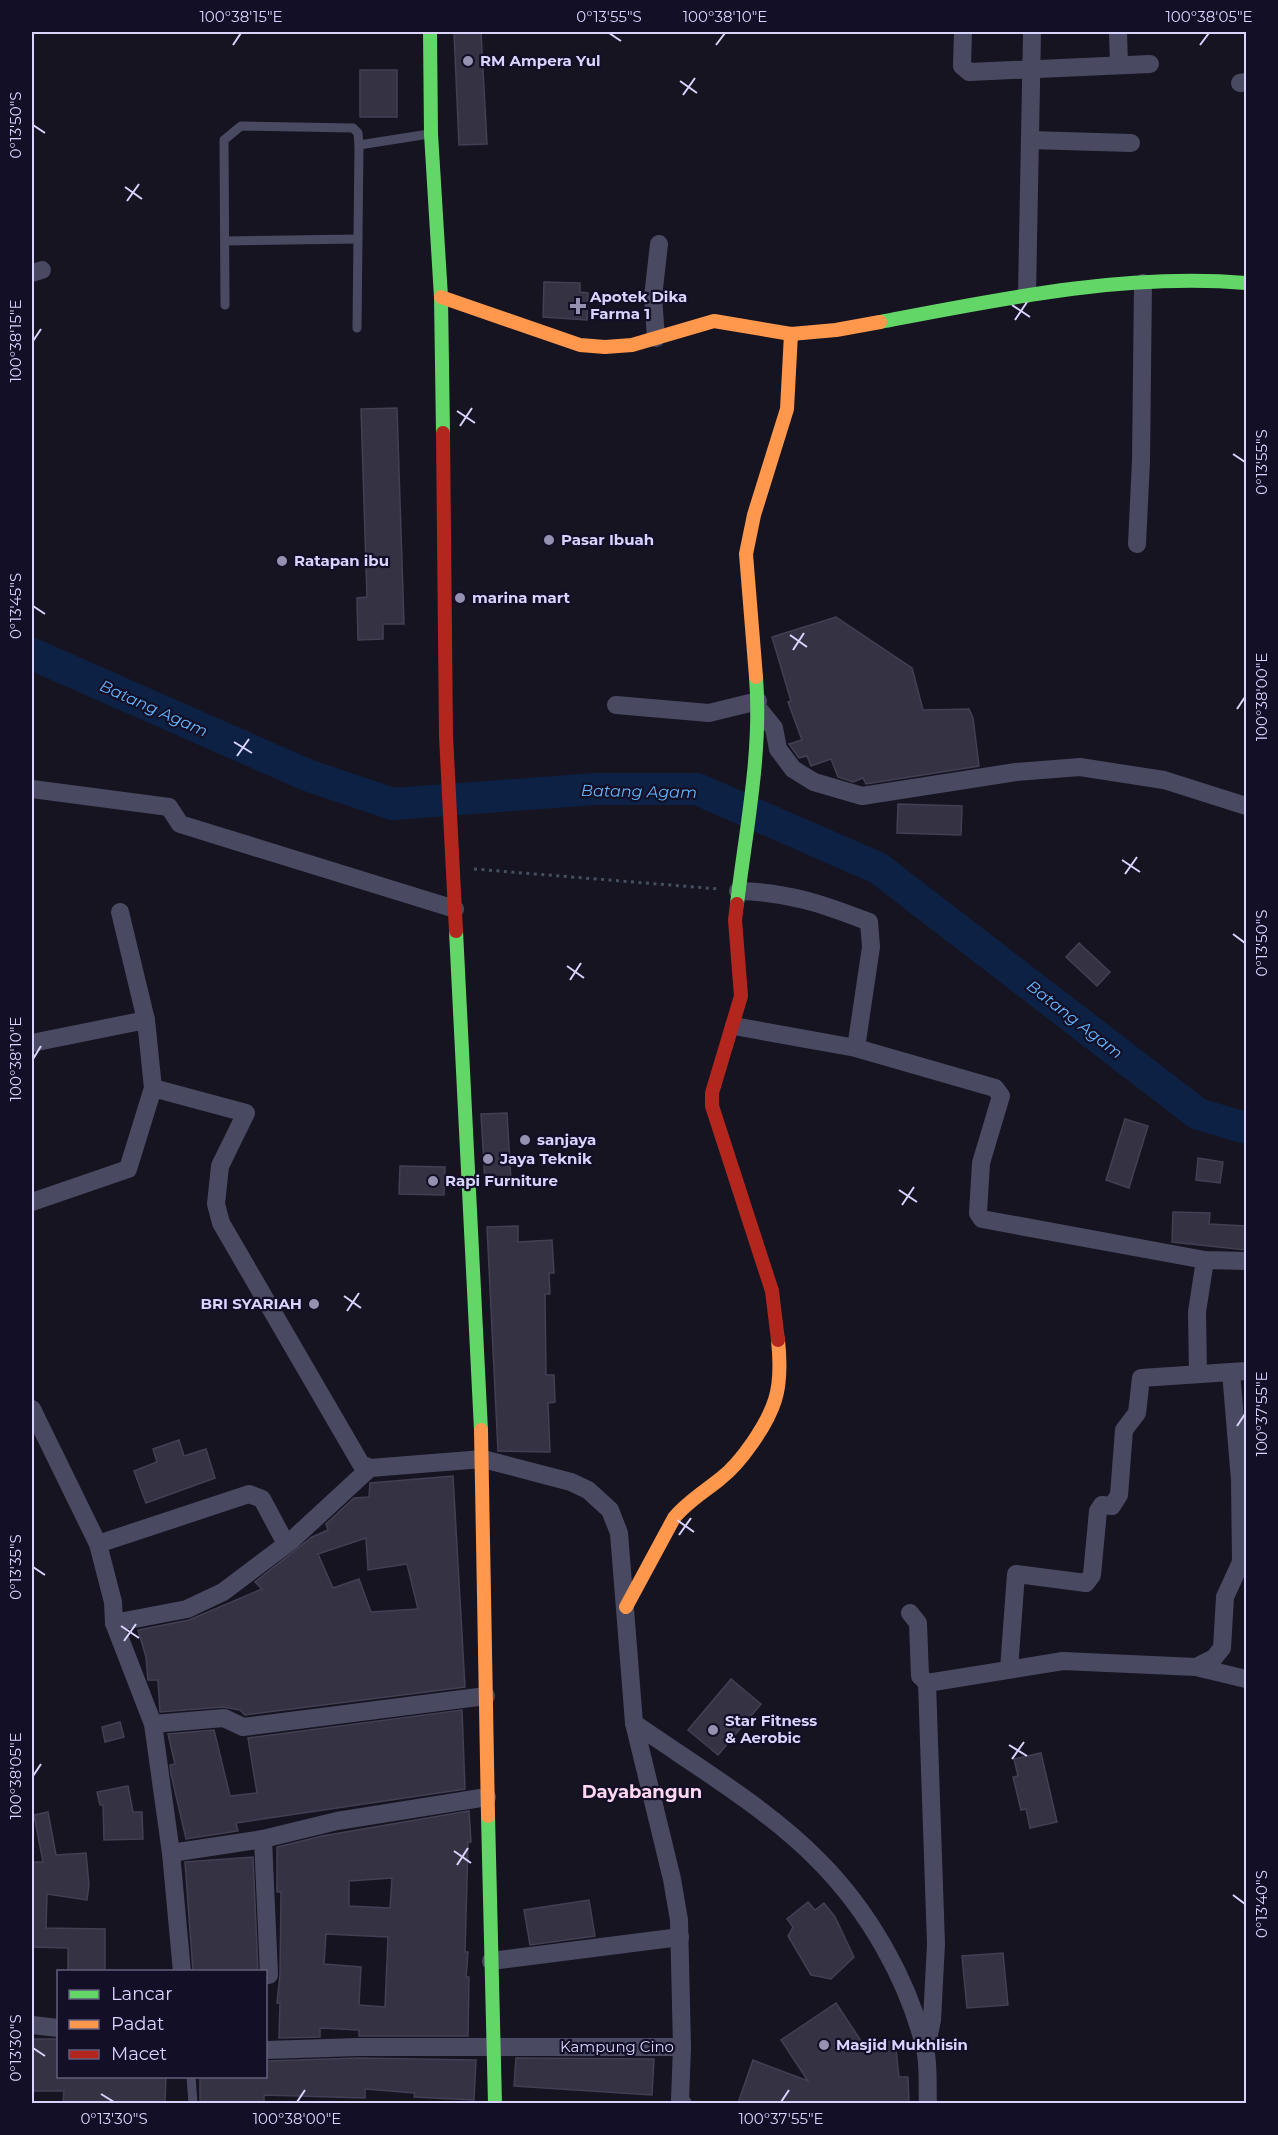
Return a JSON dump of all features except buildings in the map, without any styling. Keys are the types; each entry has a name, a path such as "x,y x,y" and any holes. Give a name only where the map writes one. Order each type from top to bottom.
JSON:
{"street":[{"path":"430,32 431,134 441,297 446,736 483,1459 487,1797 495,2103"},
{"path":"963,32 962,66 966,71 1150,64"},
{"path":"1027,294 1032,32"},
{"path":"1118,32 1119,65"},
{"path":"1030,140 1131,143"},
{"path":"656,338 653,297 659,244"},
{"path":"441,297 580,345 632,345 714,321 791,334 836,330 1027,294 1198,279 1243,279"},
{"path":"1137,544 1141,461 1143,283"},
{"path":"626,1607 674,1518 683,1507 722,1478 749,1448 775,1400 780,1360 772,1291 712,1106 712,1093 734,1026 741,996 735,920 754,763 758,704 746,554 754,515 787,409 791,334"},
{"path":"616,705 709,712 758,704"},
{"path":"758,704 774,728 778,748 793,769 814,782 862,796 1016,772 1080,767 1164,780 1246,806"},
{"path":"32,789 169,807 180,824 455,909"},
{"path":"738,891 775,892 814,900 869,922 871,946 856,1048"},
{"path":"32,1202 128,1169 153,1088 146,1020 120,912"},
{"path":"32,1043 146,1020"},
{"path":"734,1026 856,1048 995,1088 1001,1096 981,1162 978,1213 982,1219 1205,1260 1246,1261"},
{"path":"153,1088 246,1113 219,1166 216,1204 221,1223 361,1464 370,1468 483,1459 571,1482 588,1490 610,1510 619,1533 634,1723 672,1879 680,1937 682,2047"},
{"path":"1198,1374 1197,1312 1205,1260"},
{"path":"1009,1668 1016,1574 1086,1583 1092,1575 1098,1511 1102,1505 1112,1506 1119,1495 1124,1430 1137,1413 1141,1378 1239,1372 1243,1479 1241,1562 1225,1597 1222,1648 1214,1658 1196,1667"},
{"path":"32,1409 98,1544 113,1602 114,1623 153,1724 171,1853 182,1970"},
{"path":"114,1623 187,1609 235,1584 286,1544 370,1468"},
{"path":"98,1544 249,1494 262,1499 286,1544"},
{"path":"910,1613 918,1623 920,1676 927,1683 936,1944 932,2020 926,2050 928,2103"},
{"path":"927,1683 1063,1661 1196,1667 1246,1679"},
{"path":"153,1724 224,1718 243,1727 486,1696"},
{"path":"634,1723 783,1829 818,1860 849,1895 901,1979 926,2050"},
{"path":"171,1853 263,1839 337,1821 487,1797"},
{"path":"263,1839 269,1975"},
{"path":"491,1961 680,1937"},
{"path":"32,2025 57,2028"},
{"name":"Kampung Cino","path":"267,2050 358,2047 682,2047 680,2100 683,2103"}],"lane":[{"path":"225,305 224,140 241,126 353,128 358,133 359,145 357,328"},
{"path":"359,145 431,134"},
{"path":"225,241 358,239"},
{"path":"191,2078 193,2103"}],"path":[{"path":"453,867 738,891"}],"waterway":[{"name":"Batang Agam","path":"32,654 307,775 393,804 595,789 697,789 878,868 1198,1114 1246,1128"}],"traffic: fast":[{"path":"430,32 431,134 441,297 443,433"},
{"path":"880,322 1016,297 1108,285 1200,281 1246,283"},
{"path":"737,904 755,762 756,677"},
{"path":"456,931 481,1430"},
{"path":"488,1816 495,2104"}],"traffic: slow":[{"path":"441,297 580,345 605,347 632,345 714,321 791,334 836,330 880,322"},
{"path":"756,677 746,554 754,515 787,409 791,334"},
{"path":"626,1607 674,1518 690,1502 728,1472 752,1443 766,1421 775,1400 778,1385 780,1362 778,1340"},
{"path":"481,1430 488,1816"}],"traffic: jam":[{"path":"443,433 446,736 456,931"},
{"path":"737,904 735,920 741,996 712,1093 712,1106 772,1291 778,1340"}],"place":[{"name":"RM Ampera Yul","path":"468,61"},
{"name":"Apotek Dika Farma 1","path":"578,306"},
{"name":"Pasar Ibuah","path":"549,540"},
{"name":"Ratapan ibu","path":"282,561"},
{"name":"marina mart","path":"460,598"},
{"name":"sanjaya","path":"525,1140"},
{"name":"Jaya Teknik","path":"488,1159"},
{"name":"Rapi Furniture","path":"433,1181"},
{"name":"BRI SYARIAH","path":"314,1304"},
{"name":"Star Fitness & Aerobic","path":"713,1730"},
{"name":"Masjid Mukhlisin","path":"824,2045"}],"district":[{"name":"Dayabangun","path":"642,1792"}]}
